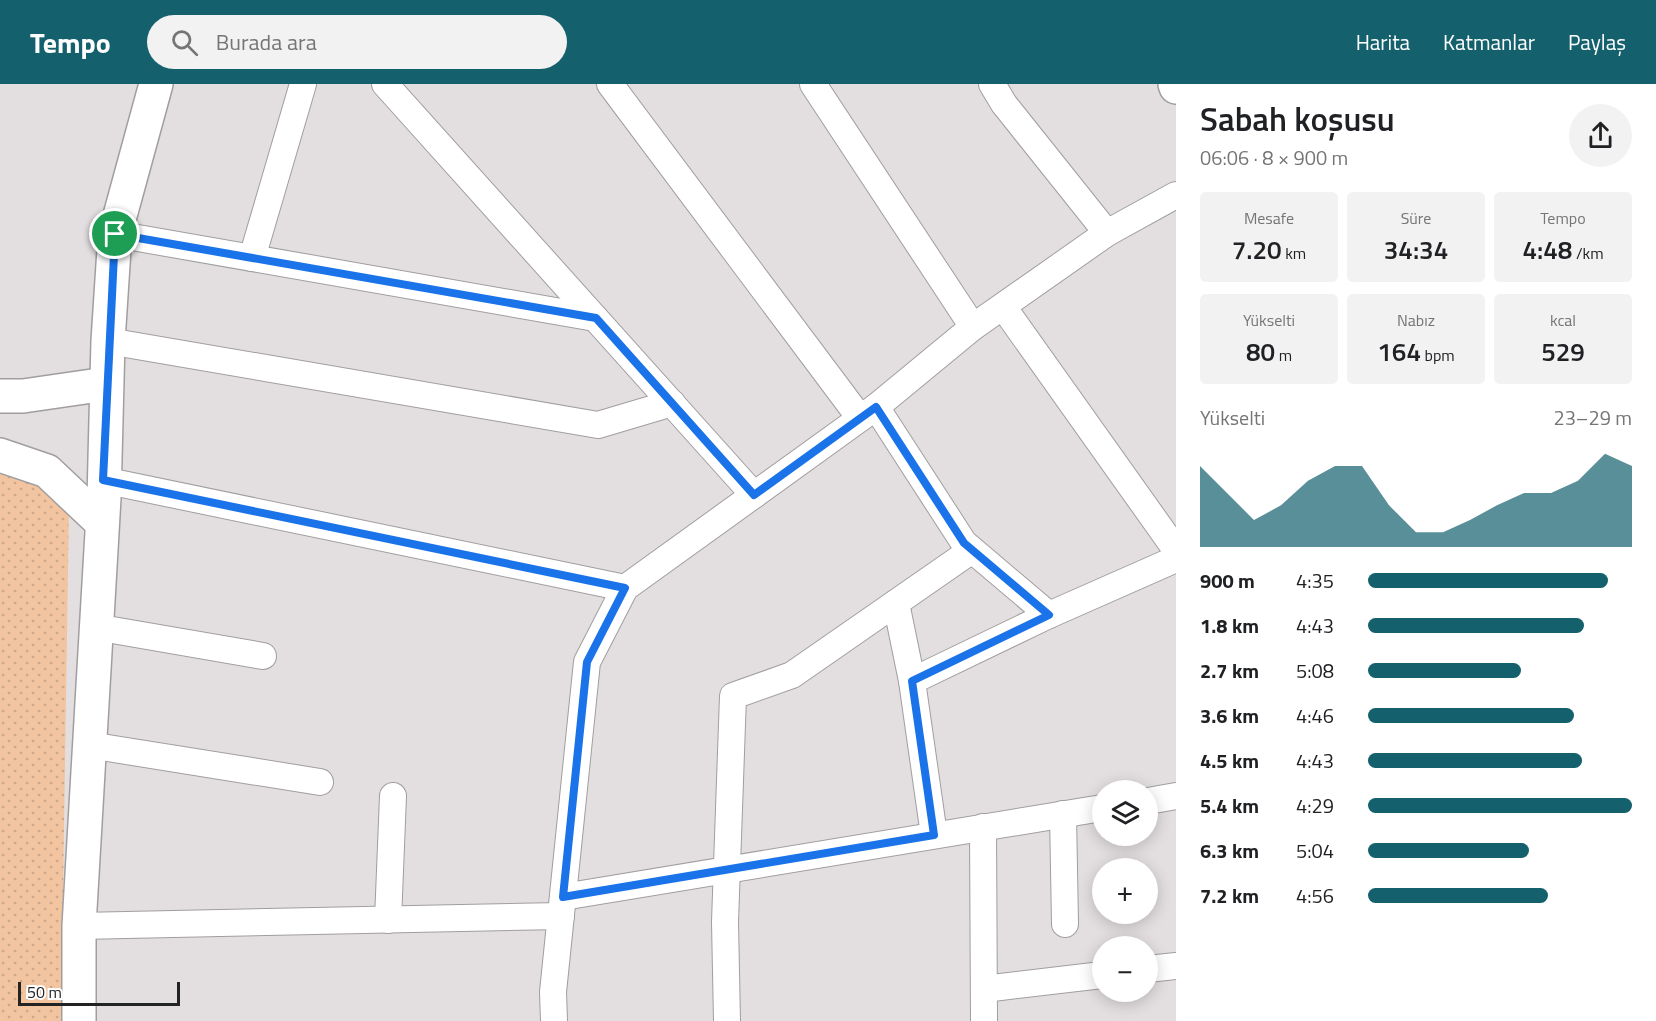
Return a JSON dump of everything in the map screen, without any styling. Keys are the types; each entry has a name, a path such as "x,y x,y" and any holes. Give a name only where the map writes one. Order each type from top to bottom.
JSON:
{"main road":[{"path":"79,1021 80,926 115,234 156,84"},
{"path":"0,396 23,396 106,384"},
{"path":"0,454 47,471 101,522"}],"street":[{"path":"252,258 303,84"},
{"path":"385,84 754,495"},
{"path":"610,84 868,413 964,543 1049,615"},
{"path":"813,84 973,327"},
{"path":"992,84 1004,104 1107,232"},
{"path":"554,1021 553,992 587,662 625,588 868,413 973,327 1004,308 1107,232 1176,195"},
{"path":"115,234 596,318"},
{"path":"1004,308 1176,550"},
{"path":"108,340 598,424 672,403"},
{"path":"103,480 625,588"},
{"path":"727,1021 725,922 733,696 792,675 972,550"},
{"path":"912,681 1049,615 1176,559"},
{"path":"896,603 912,681 934,835"},
{"path":"95,627 262,656"},
{"path":"89,745 320,782"},
{"path":"388,920 393,796"},
{"path":"1158,799 1176,796"},
{"path":"80,926 388,920 562,906 727,869 1092,810"},
{"path":"1064,814 1065,924"},
{"path":"983,827 984,1021"},
{"path":"1158,968 1176,966"},
{"path":"984,989 1092,976"}],"shaded area":[{"path":"0,466 30,472 69,506 61,1021 0,1021"}],"route":[{"path":"115,234 596,318 754,495 876,407 964,543 1049,615 912,681 934,835 563,897 587,662 625,588 103,480 108,340 115,234"}]}
